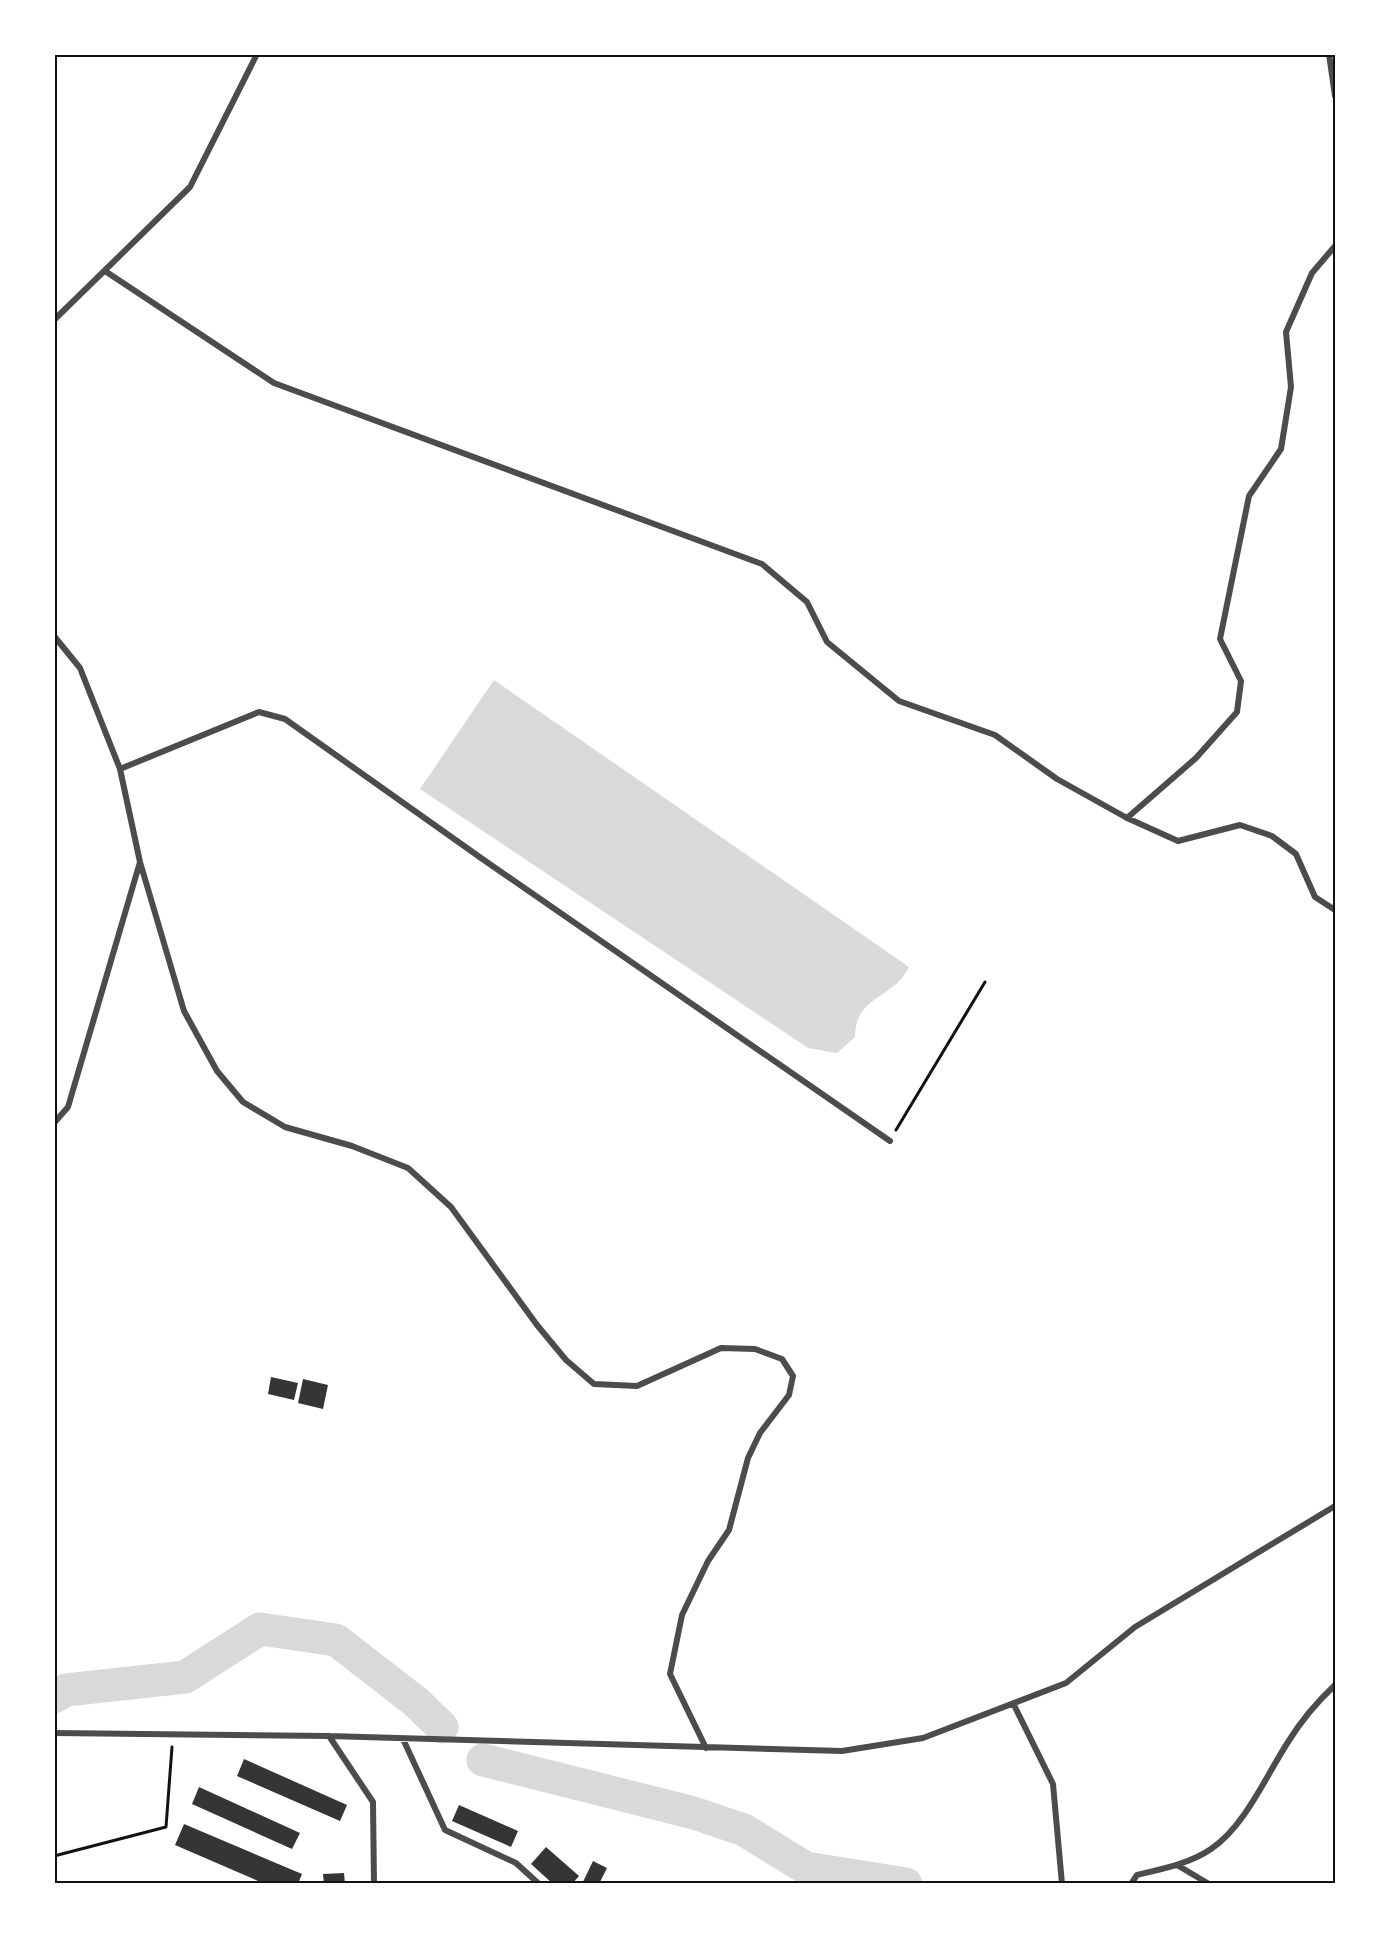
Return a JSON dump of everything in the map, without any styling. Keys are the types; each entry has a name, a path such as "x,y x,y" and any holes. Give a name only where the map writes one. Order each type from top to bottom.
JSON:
{"street":[{"path":"54,320 190,188 257,54"},
{"path":"1329,54 1335,96"},
{"path":"1127,818 1196,758 1237,712 1242,681 1220,639 1250,496 1281,449 1291,387 1286,332 1312,273 1335,246"},
{"path":"105,271 274,383 762,564 807,602 827,642 899,701 995,735 1058,779 1127,818 1178,841 1240,825 1272,836 1296,854 1315,897 1335,910"},
{"path":"54,636 80,668 120,769 140,862 184,1011 217,1071 243,1102 285,1127 352,1146 408,1168 451,1207 537,1325 566,1360 594,1384 637,1386 721,1348 755,1349 782,1359 793,1376 789,1395 760,1433 748,1458 729,1530 708,1561 682,1615 670,1674 706,1748"},
{"path":"120,769 259,712 285,719 481,858 890,1141"},
{"path":"54,1123 68,1107 140,862"},
{"path":"54,1733 329,1736 842,1751 923,1738 1014,1705 1066,1683 1135,1627 1335,1506"},
{"path":"1131,1884 1137,1875 1177,1865 1211,1849 1242,1816 1289,1740 1319,1700 1335,1685"},
{"path":"1014,1705 1053,1784 1062,1884"},
{"path":"329,1736 373,1802 374,1884"},
{"path":"404,1739 445,1830 516,1863 539,1884"},
{"path":"1177,1865 1209,1884"}],"path":[{"path":"890,1141 985,982"},
{"path":"54,1856 166,1827 173,1735"}],"shaded area":[{"path":"494,680 909,967 894,986 861,1013 855,1037 837,1053 808,1048 420,789"}],"building":[{"path":"271,1377 298,1383 294,1400 268,1394"},
{"path":"303,1379 328,1385 323,1409 298,1403"},
{"path":"244,1759 347,1805 340,1821 237,1776"},
{"path":"199,1787 300,1833 292,1849 192,1804"},
{"path":"459,1805 518,1831 511,1847 452,1821"},
{"path":"184,1824 302,1874 298,1884 265,1884 175,1845"},
{"path":"546,1847 579,1876 572,1884 553,1884 531,1864"},
{"path":"593,1861 607,1868 599,1884 582,1884"},
{"path":"344,1873 345,1884 324,1884 323,1874"}],"waterway":[{"path":"54,1697 66,1690 185,1677 260,1629 336,1640 416,1702 442,1727"},
{"path":"483,1760 694,1813 744,1830 806,1868 906,1884"}]}
